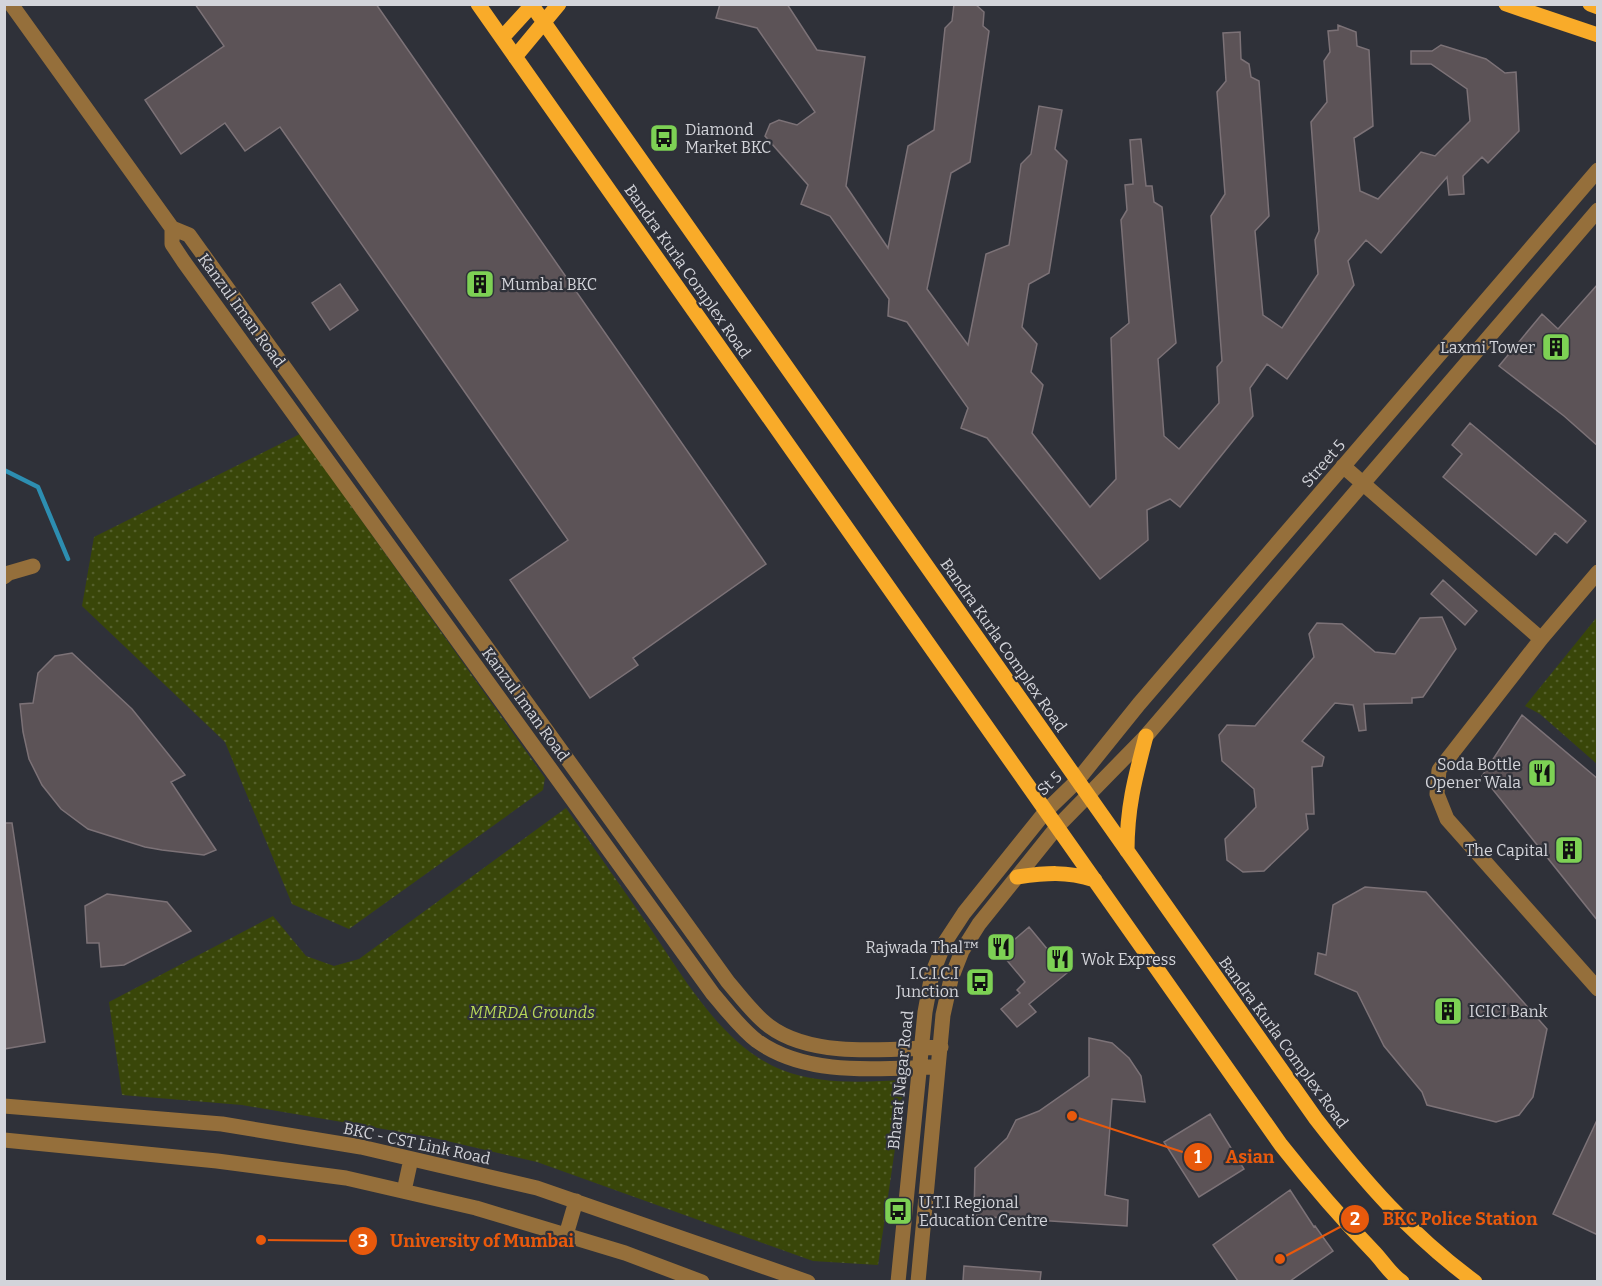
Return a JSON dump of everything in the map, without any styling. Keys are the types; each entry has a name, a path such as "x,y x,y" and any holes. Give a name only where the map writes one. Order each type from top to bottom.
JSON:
{"main road":[{"name":"Bandra Kurla Complex Road","path":"478,4 1282,1147 1324,1200 1374,1252 1391,1274 1402,1281"},
{"path":"516,57 559,4"},
{"path":"1506,4 1598,35"},
{"path":"1590,4 1598,7"},
{"name":"Bandra Kurla Complex Road","path":"532,5 1316,1119 1357,1172 1388,1206 1457,1268 1475,1281"},
{"path":"502,38 532,5"},
{"path":"1127,851 1129,808 1146,736"},
{"path":"1017,877 1051,872 1073,874 1095,880"}],"street":[{"name":"Kanzul Iman Road","path":"11,4 172,228 189,235 195,243 721,973 753,1011 770,1027 814,1045 846,1049 941,1047"},
{"name":"Street 5","path":"1077,781 1139,704 1598,170"},
{"path":"918,1281 944,1015 951,979 962,951 979,924 1057,827 1089,797 1146,736 1598,210"},
{"name":"Kanzul Iman Road","path":"172,228 172,244 191,272 706,984 744,1031 782,1055 810,1064 845,1068 939,1066"},
{"path":"1343,466 1541,639"},
{"path":"4,577 9,573 33,566"},
{"path":"1598,572 1541,639 1439,770 1437,795 1447,819 1598,989"},
{"name":"St 5","path":"1046,811 1077,781"},
{"name":"Bharat Nagar Road","path":"898,1281 921,1048 932,974 945,942 964,913 1046,811"},
{"name":"BKC - CST Link Road","path":"4,1106 222,1124 361,1147 537,1188 808,1281"},
{"path":"4,1140 228,1162 346,1178 476,1208 625,1253 702,1281"},
{"path":"404,1191 411,1159"},
{"path":"566,1235 576,1202"}],"green space":[{"path":"300,434 545,778 543,790 349,929 292,904 225,742 82,606 94,537"},
{"path":"1597,617 1597,764 1540,714 1525,706"},
{"name":"MMRDA Grounds","path":"566,808 691,989 723,1028 741,1045 761,1059 797,1075 843,1081 905,1080 878,1265 813,1261 537,1162 430,1137 242,1105 122,1095 109,1002 273,916 306,956 334,966 359,959"}],"building":[{"name":"Mumbai BKC","path":"195,4 376,4 766,564 633,658 638,665 590,698 510,580 568,540 280,127 245,151 225,123 181,154 145,100 224,46"},
{"path":"720,4 787,4 817,50 865,57 846,186 888,248 908,146 934,130 945,28 952,21 954,4 975,4 984,12 983,26 989,31 970,162 951,173 927,289 968,345 986,254 1009,245 1021,164 1031,154 1039,106 1062,110 1055,149 1067,161 1049,273 1029,284 1022,327 1037,344 1031,372 1043,385 1032,433 1090,507 1116,479 1111,338 1129,323 1121,220 1127,210 1125,185 1133,184 1130,140 1141,139 1146,186 1152,186 1154,202 1162,207 1176,343 1158,359 1164,436 1179,449 1219,403 1217,367 1222,361 1211,216 1225,194 1217,92 1226,81 1223,33 1240,32 1241,59 1249,64 1251,77 1259,81 1269,216 1255,231 1263,315 1282,328 1318,274 1315,240 1319,231 1311,122 1327,102 1324,61 1330,52 1328,31 1338,30 1338,25 1356,32 1357,46 1369,50 1373,126 1354,138 1360,191 1378,199 1421,152 1435,156 1470,121 1467,89 1431,64 1411,64 1411,51 1432,51 1441,45 1486,59 1505,73 1516,72 1519,131 1488,163 1482,157 1463,176 1464,194 1449,195 1447,177 1381,253 1366,240 1348,261 1354,285 1287,379 1267,364 1250,388 1253,416 1180,507 1170,499 1147,510 1148,540 1100,579 987,438 961,428 968,408 907,322 888,316 889,299 830,216 801,204 808,185 765,136 770,124 779,120 797,125 815,112 757,28 716,18"},
{"path":"340,284 358,310 330,330 312,303"},
{"name":"Laxmi Tower","path":"1598,284 1598,446 1564,416 1499,366 1542,314 1558,329"},
{"path":"1470,423 1586,521 1567,543 1555,533 1536,555 1443,477 1462,454 1452,445"},
{"path":"1443,580 1477,611 1465,625 1431,594"},
{"path":"1442,617 1456,649 1423,697 1412,698 1412,703 1364,704 1366,730 1359,731 1353,705 1335,703 1302,741 1324,757 1322,766 1312,767 1314,814 1306,814 1308,829 1264,871 1243,872 1227,860 1225,839 1256,807 1254,789 1222,761 1219,735 1227,725 1255,726 1314,657 1309,634 1317,623 1342,624 1375,652 1395,654 1420,618"},
{"path":"72,653 132,709 185,775 171,782 216,850 204,855 162,850 88,829 61,809 42,785 29,759 20,704 33,703 38,673 55,656"},
{"name":"The Capital","path":"1522,715 1598,779 1598,921 1482,776"},
{"path":"4,823 12,823 45,1042 4,1049"},
{"name":"ICICI Bank","path":"1365,887 1426,892 1547,1029 1533,1097 1519,1115 1496,1122 1427,1105 1422,1092 1384,1046 1357,992 1315,974 1318,953 1326,955 1333,905"},
{"path":"107,894 167,902 191,931 124,965 101,967 99,943 87,943 85,906"},
{"path":"1029,927 1067,973 1029,1004 1036,1012 1017,1027 1001,1009 1020,993 1017,990 1025,982 1000,952"},
{"path":"1089,1038 1112,1043 1129,1058 1141,1076 1145,1102 1112,1099 1105,1195 1128,1200 1127,1226 974,1216 975,1168 1007,1138 1016,1120 1039,1111 1089,1076"},
{"path":"1210,1114 1244,1169 1199,1197 1164,1142"},
{"path":"1598,1118 1598,1235 1553,1214"},
{"path":"1290,1190 1333,1251 1290,1281 1238,1281 1213,1245"},
{"path":"964,1266 1041,1272 1040,1281 963,1281"}],"waterway":[{"path":"4,470 38,487 68,559"}],"place":[{"name":"Diamond Market BKC","path":"664,138"},
{"name":"Mumbai BKC","path":"480,284"},
{"name":"Laxmi Tower","path":"1556,347"},
{"name":"Soda Bottle Opener Wala","path":"1542,773"},
{"name":"The Capital","path":"1569,850"},
{"name":"Rajwada Thal™","path":"1001,947"},
{"name":"Wok Express","path":"1060,959"},
{"name":"I.C.I.C.I Junction","path":"980,982"},
{"name":"ICICI Bank","path":"1448,1011"},
{"name":"Asian","path":"1072,1116"},
{"name":"U.T.I Regional Education Centre","path":"898,1211"},
{"name":"University of Mumbai","path":"261,1240"},
{"name":"BKC Police Station","path":"1280,1259"}]}
